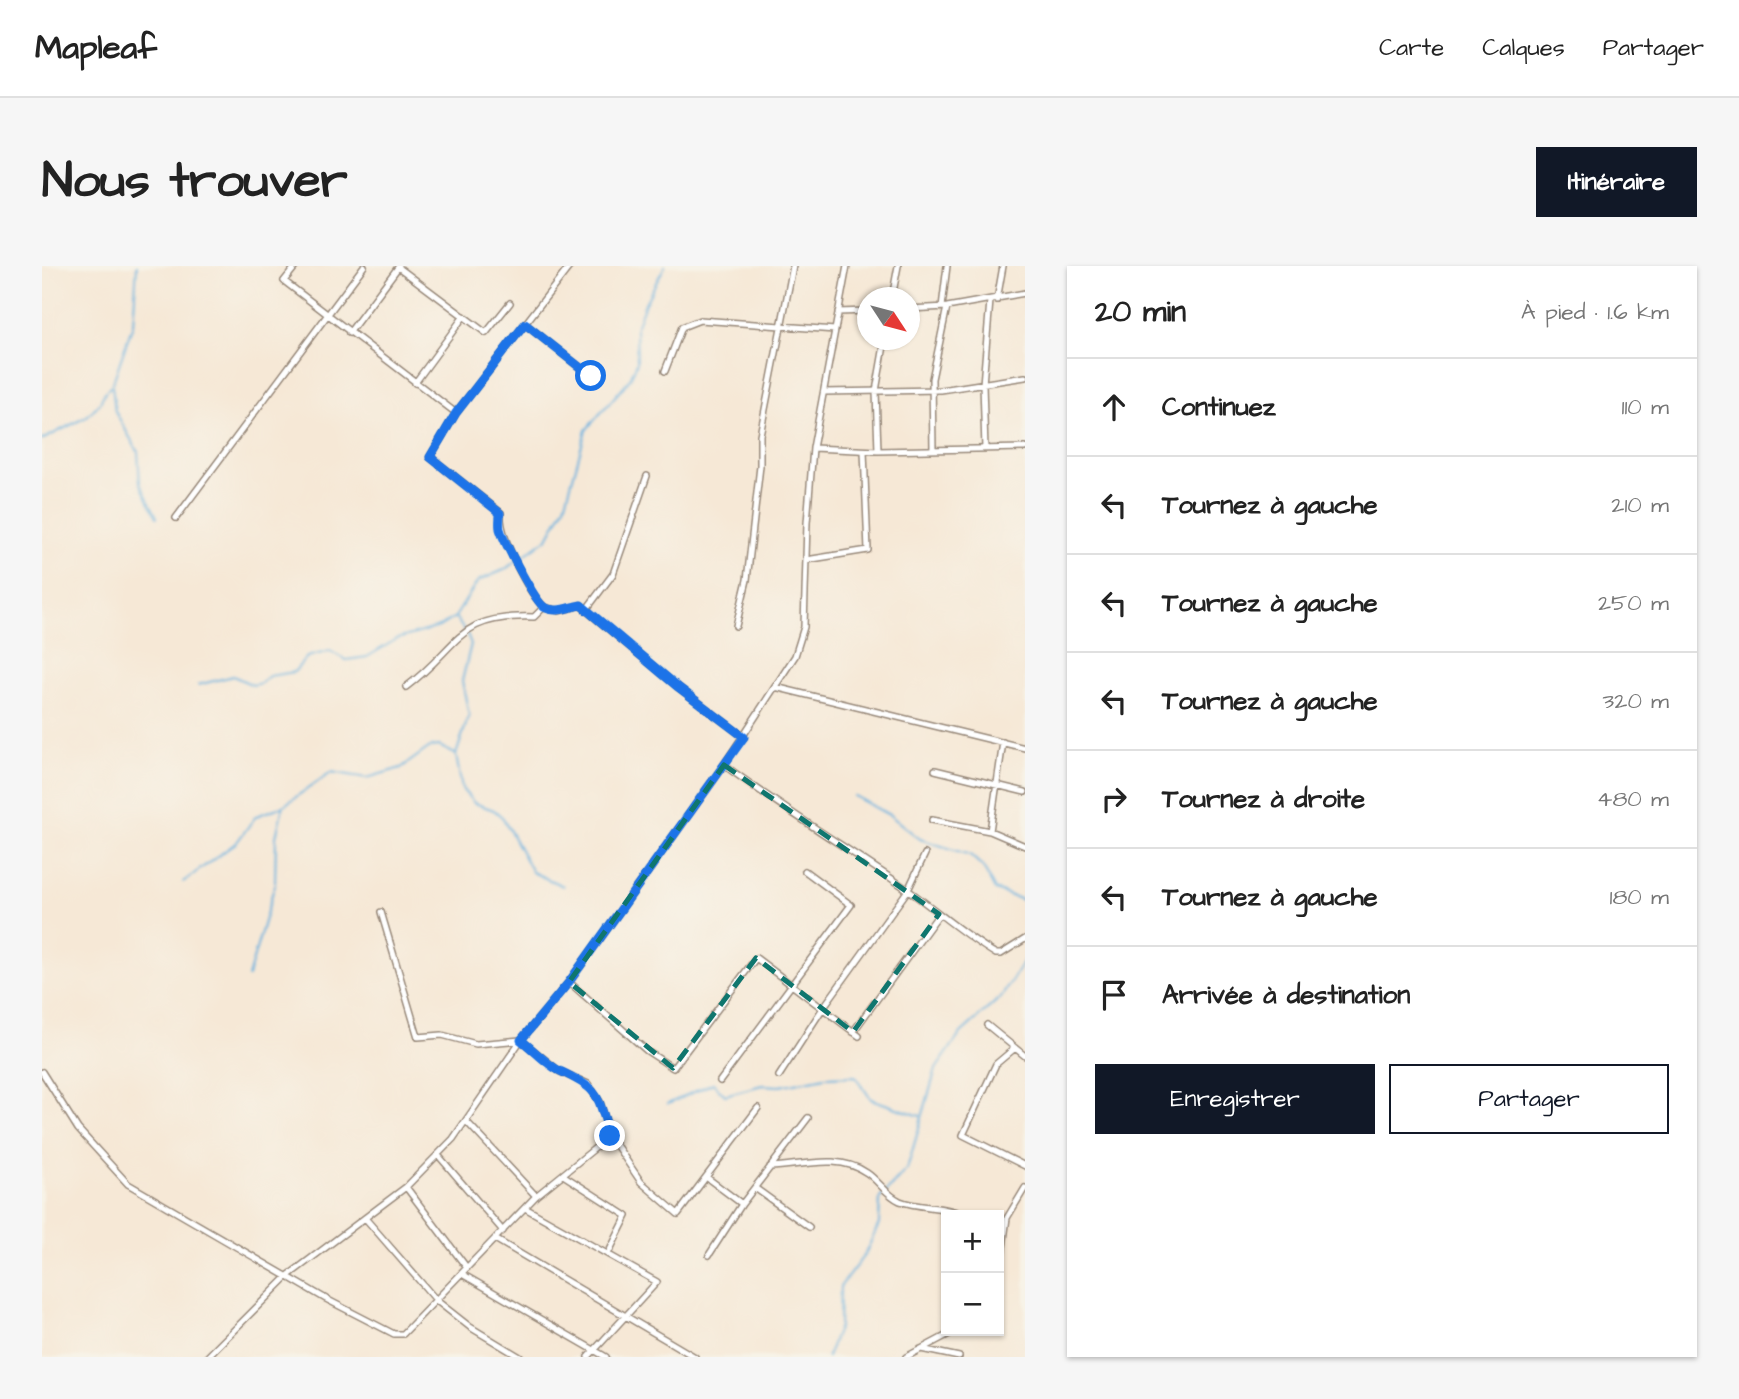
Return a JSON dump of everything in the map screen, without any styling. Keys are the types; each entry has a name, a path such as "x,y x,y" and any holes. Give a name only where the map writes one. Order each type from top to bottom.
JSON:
{"street":[{"path":"296,266 284,281 327,317 456,413"},
{"path":"176,519 364,266"},
{"path":"349,333 398,266 486,333 510,303"},
{"path":"570,266 456,413 430,457 500,513 500,528 514,560 536,599 544,607 559,611 581,605 678,687 744,737"},
{"path":"736,626 747,580 760,466 760,435 793,266"},
{"path":"206,1357 289,1275 406,1187 438,1155 466,1121 521,1040 569,982 744,737 795,656 804,627 813,448 847,266"},
{"path":"894,287 898,266"},
{"path":"933,450 932,388 945,307 947,266"},
{"path":"985,449 984,384 994,300 1003,266"},
{"path":"920,308 994,300 1025,293"},
{"path":"838,312 857,311"},
{"path":"415,383 464,316"},
{"path":"665,371 682,327 689,323 720,319 835,330"},
{"path":"525,324 591,376"},
{"path":"878,451 876,391 883,350"},
{"path":"824,392 932,388 941,390 1025,377"},
{"path":"813,448 864,451 1025,449"},
{"path":"806,560 868,550 864,451"},
{"path":"586,610 613,574 648,476"},
{"path":"406,687 434,665 470,626 492,619 534,617 544,607"},
{"path":"775,687 1025,748"},
{"path":"990,831 1003,742"},
{"path":"724,765 788,812 908,890 967,937 996,954 1025,939"},
{"path":"935,770 1025,792"},
{"path":"932,820 990,831 1025,846"},
{"path":"779,1076 823,1008 908,890 925,854"},
{"path":"720,1081 852,905 805,872"},
{"path":"380,912 418,1037 424,1039 442,1035 477,1044 521,1040 559,1071 588,1084 600,1102 610,1136 640,1182 678,1214 758,1108"},
{"path":"569,982 647,1051 673,1068 756,958 856,1034 939,914"},
{"path":"987,1025 1025,1056"},
{"path":"1015,1048 996,1063 965,1125 963,1135 1025,1166"},
{"path":"42,1073 78,1129 128,1184 289,1275 326,1299 394,1334 402,1334 437,1301 536,1196 610,1136"},
{"path":"709,1255 742,1204 808,1118"},
{"path":"466,1121 536,1196"},
{"path":"438,1155 503,1231"},
{"path":"771,1167 798,1167 815,1161 850,1165 867,1173 893,1198 954,1210"},
{"path":"563,1175 627,1216 608,1254"},
{"path":"706,1177 742,1204"},
{"path":"406,1187 467,1268"},
{"path":"755,1188 808,1227"},
{"path":"1004,1225 1014,1202 1025,1188"},
{"path":"525,1208 657,1282 588,1357"},
{"path":"365,1218 437,1301 470,1327 520,1357"},
{"path":"495,1239 695,1357"},
{"path":"462,1274 606,1357"},
{"path":"906,1357 944,1336"},
{"path":"918,1348 959,1357"}],"highlighted area":[{"path":"724,765 939,914 853,1032 756,958 673,1068 569,982"}],"waterway":[{"path":"42,440 86,417 112,385 133,324 137,266"},
{"path":"198,685 233,676 253,685 261,683 269,676 294,672 307,657 330,651 346,660 367,657 397,639 439,627 455,617 478,581 504,570 548,538 565,506 586,430 630,379 637,362 636,327 645,303 665,266"},
{"path":"112,385 115,411 138,452 140,483 157,517"},
{"path":"455,617 464,630"},
{"path":"467,634 471,644 462,681 469,715 456,755 462,789 474,803 494,810 503,818 532,872 563,886"},
{"path":"183,882 237,842 256,816 283,806 331,772 367,778 401,768 430,747 439,746 455,754"},
{"path":"854,796 891,816 920,839 970,855 983,867 995,890 1025,901"},
{"path":"248,977 275,884 276,837 283,806"},
{"path":"827,1357 839,1326 840,1287 865,1254 879,1224 880,1198 907,1169 936,1069 961,1033 1002,996 1025,959"},
{"path":"668,1104 713,1083 725,1095 762,1085 780,1086 825,1077 855,1076 871,1099 920,1116"}],"route":[{"path":"591,376 525,324 456,413 430,457 500,513 500,528 514,560 536,599 544,607 559,611 581,605 678,687 744,737 569,982 521,1040 559,1071 572,1074 588,1084 600,1102 610,1136"}]}
